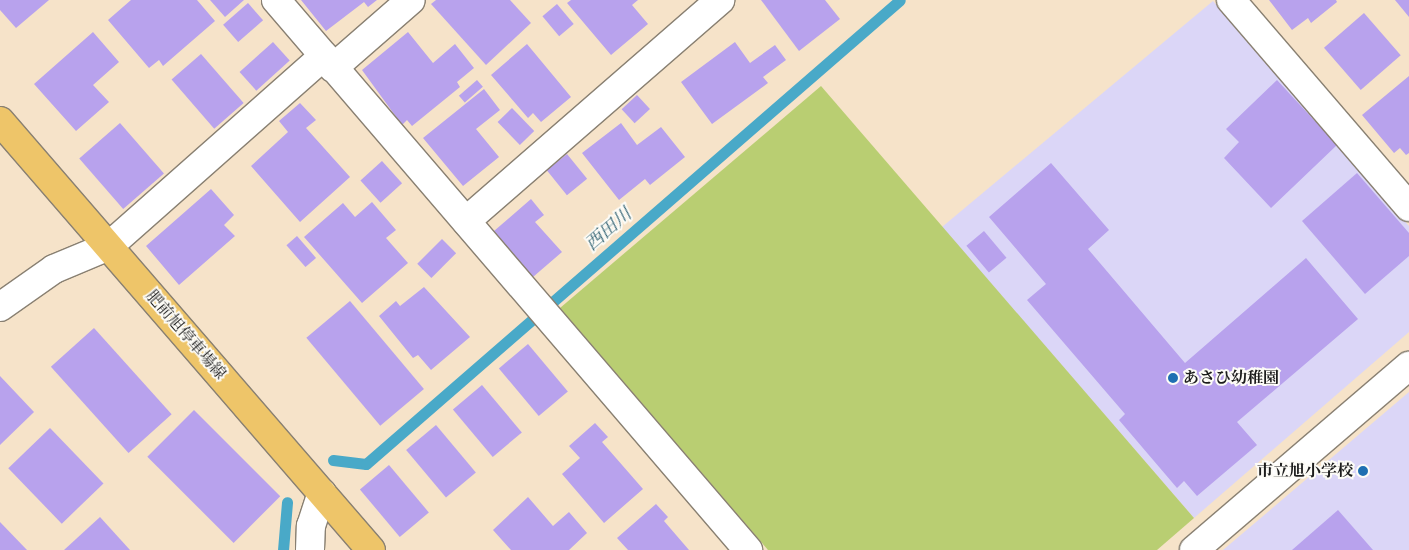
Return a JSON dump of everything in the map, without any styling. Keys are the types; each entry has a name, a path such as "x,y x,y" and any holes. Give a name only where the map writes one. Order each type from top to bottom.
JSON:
{"main road":[{"name":"肥前旭停車場線","path":"0,121 371,550"}],"street":[{"path":"276,0 748,550"},
{"path":"0,307 54,270 109,246 329,62 411,0"},
{"path":"466,221 720,0"},
{"path":"1231,0 1409,207"},
{"path":"1194,550 1409,366"},
{"path":"310,550 311,526 322,493"}],"shaded area":[{"path":"1213,1 1409,226 1409,332 1194,518 942,227"},
{"name":"市立旭小学校","path":"1409,392 1409,550 1223,550"}],"green space":[{"path":"821,86 1194,518 1157,550 768,550 560,308"}],"building":[{"path":"0,0 49,0 16,28 0,10"},
{"path":"131,0 197,0 215,21 163,66 159,60 149,68 108,20"},
{"path":"210,0 244,0 225,17"},
{"path":"301,0 377,0 368,7 364,2 326,31"},
{"path":"436,0 510,0 531,23 486,65 431,4"},
{"path":"571,0 638,0 632,5 648,24 611,55 567,3"},
{"path":"761,0 825,0 840,19 799,51"},
{"path":"1269,0 1336,0 1337,2 1311,23 1308,18 1292,30"},
{"path":"1395,0 1409,0 1409,17"},
{"path":"248,3 263,20 238,42 223,25"},
{"path":"557,4 574,24 559,36 542,16"},
{"path":"1364,13 1401,55 1361,90 1324,48"},
{"path":"93,32 119,62 93,85 109,102 76,131 34,84"},
{"path":"408,32 433,63 455,44 474,68 457,82 460,87 412,126 407,120 402,125 362,70"},
{"path":"273,42 290,61 256,91 240,72"},
{"path":"735,42 750,63 775,45 786,60 763,77 768,83 712,124 681,82"},
{"path":"527,44 571,97 541,122 533,113 528,118 491,75"},
{"path":"201,54 244,103 214,129 172,80"},
{"path":"1409,76 1409,153 1406,155 1400,148 1394,153 1362,115"},
{"path":"477,80 483,87 465,103 459,96"},
{"path":"1277,80 1337,145 1271,208 1224,158 1239,142 1226,129"},
{"path":"484,89 500,110 476,129 499,157 463,186 423,138"},
{"path":"637,95 650,109 635,123 622,109"},
{"path":"300,103 316,120 306,128 350,177 300,222 251,166 288,132 279,121"},
{"path":"512,108 534,131 520,145 498,122"},
{"path":"120,123 164,174 123,209 79,158"},
{"path":"621,123 637,145 661,127 685,157 650,185 645,179 619,200 582,153"},
{"path":"567,154 587,179 567,195 547,170"},
{"path":"382,161 402,183 381,203 360,180"},
{"path":"1051,163 1109,230 1088,249 1185,363 1306,258 1358,319 1237,422 1257,445 1197,496 1184,481 1177,488 1119,420 1125,414 1027,300 1046,284 989,217"},
{"path":"1357,173 1409,233 1409,256 1365,294 1302,221"},
{"path":"211,189 234,215 224,225 235,236 179,285 146,246"},
{"path":"531,199 544,215 535,222 562,252 533,277 494,231"},
{"path":"372,202 396,230 386,238 408,263 362,303 304,237 343,203 355,217"},
{"path":"984,231 1006,258 989,273 966,246"},
{"path":"297,236 316,258 305,267 286,245"},
{"path":"442,239 456,253 431,278 417,264"},
{"path":"424,287 470,337 431,370 418,355 413,358 379,316 396,301 400,306"},
{"path":"350,301 424,389 380,426 306,338"},
{"path":"94,328 172,414 129,453 51,367"},
{"path":"528,344 568,391 539,416 499,368"},
{"path":"0,376 34,412 0,445"},
{"path":"482,385 522,432 493,457 453,409"},
{"path":"194,410 280,496 234,543 147,457"},
{"path":"595,423 608,437 602,442 643,489 604,523 562,474 580,458 569,446"},
{"path":"436,425 476,472 446,498 406,450"},
{"path":"50,428 103,483 62,524 8,468"},
{"path":"389,465 429,512 400,537 360,489"},
{"path":"528,497 553,526 569,512 587,533 569,550 511,550 493,530"},
{"path":"656,504 668,517 664,521 689,550 628,550 617,538"},
{"path":"1338,510 1373,550 1292,550"},
{"path":"100,517 130,550 64,550"},
{"path":"0,522 27,550 0,550"}],"waterway":[{"name":"西田川","path":"333,460 366,464 900,0"},
{"path":"283,550 287,502"}],"place":[{"name":"あさひ幼稚園","path":"1173,378"},
{"name":"市立旭小学校","path":"1363,471"}]}
